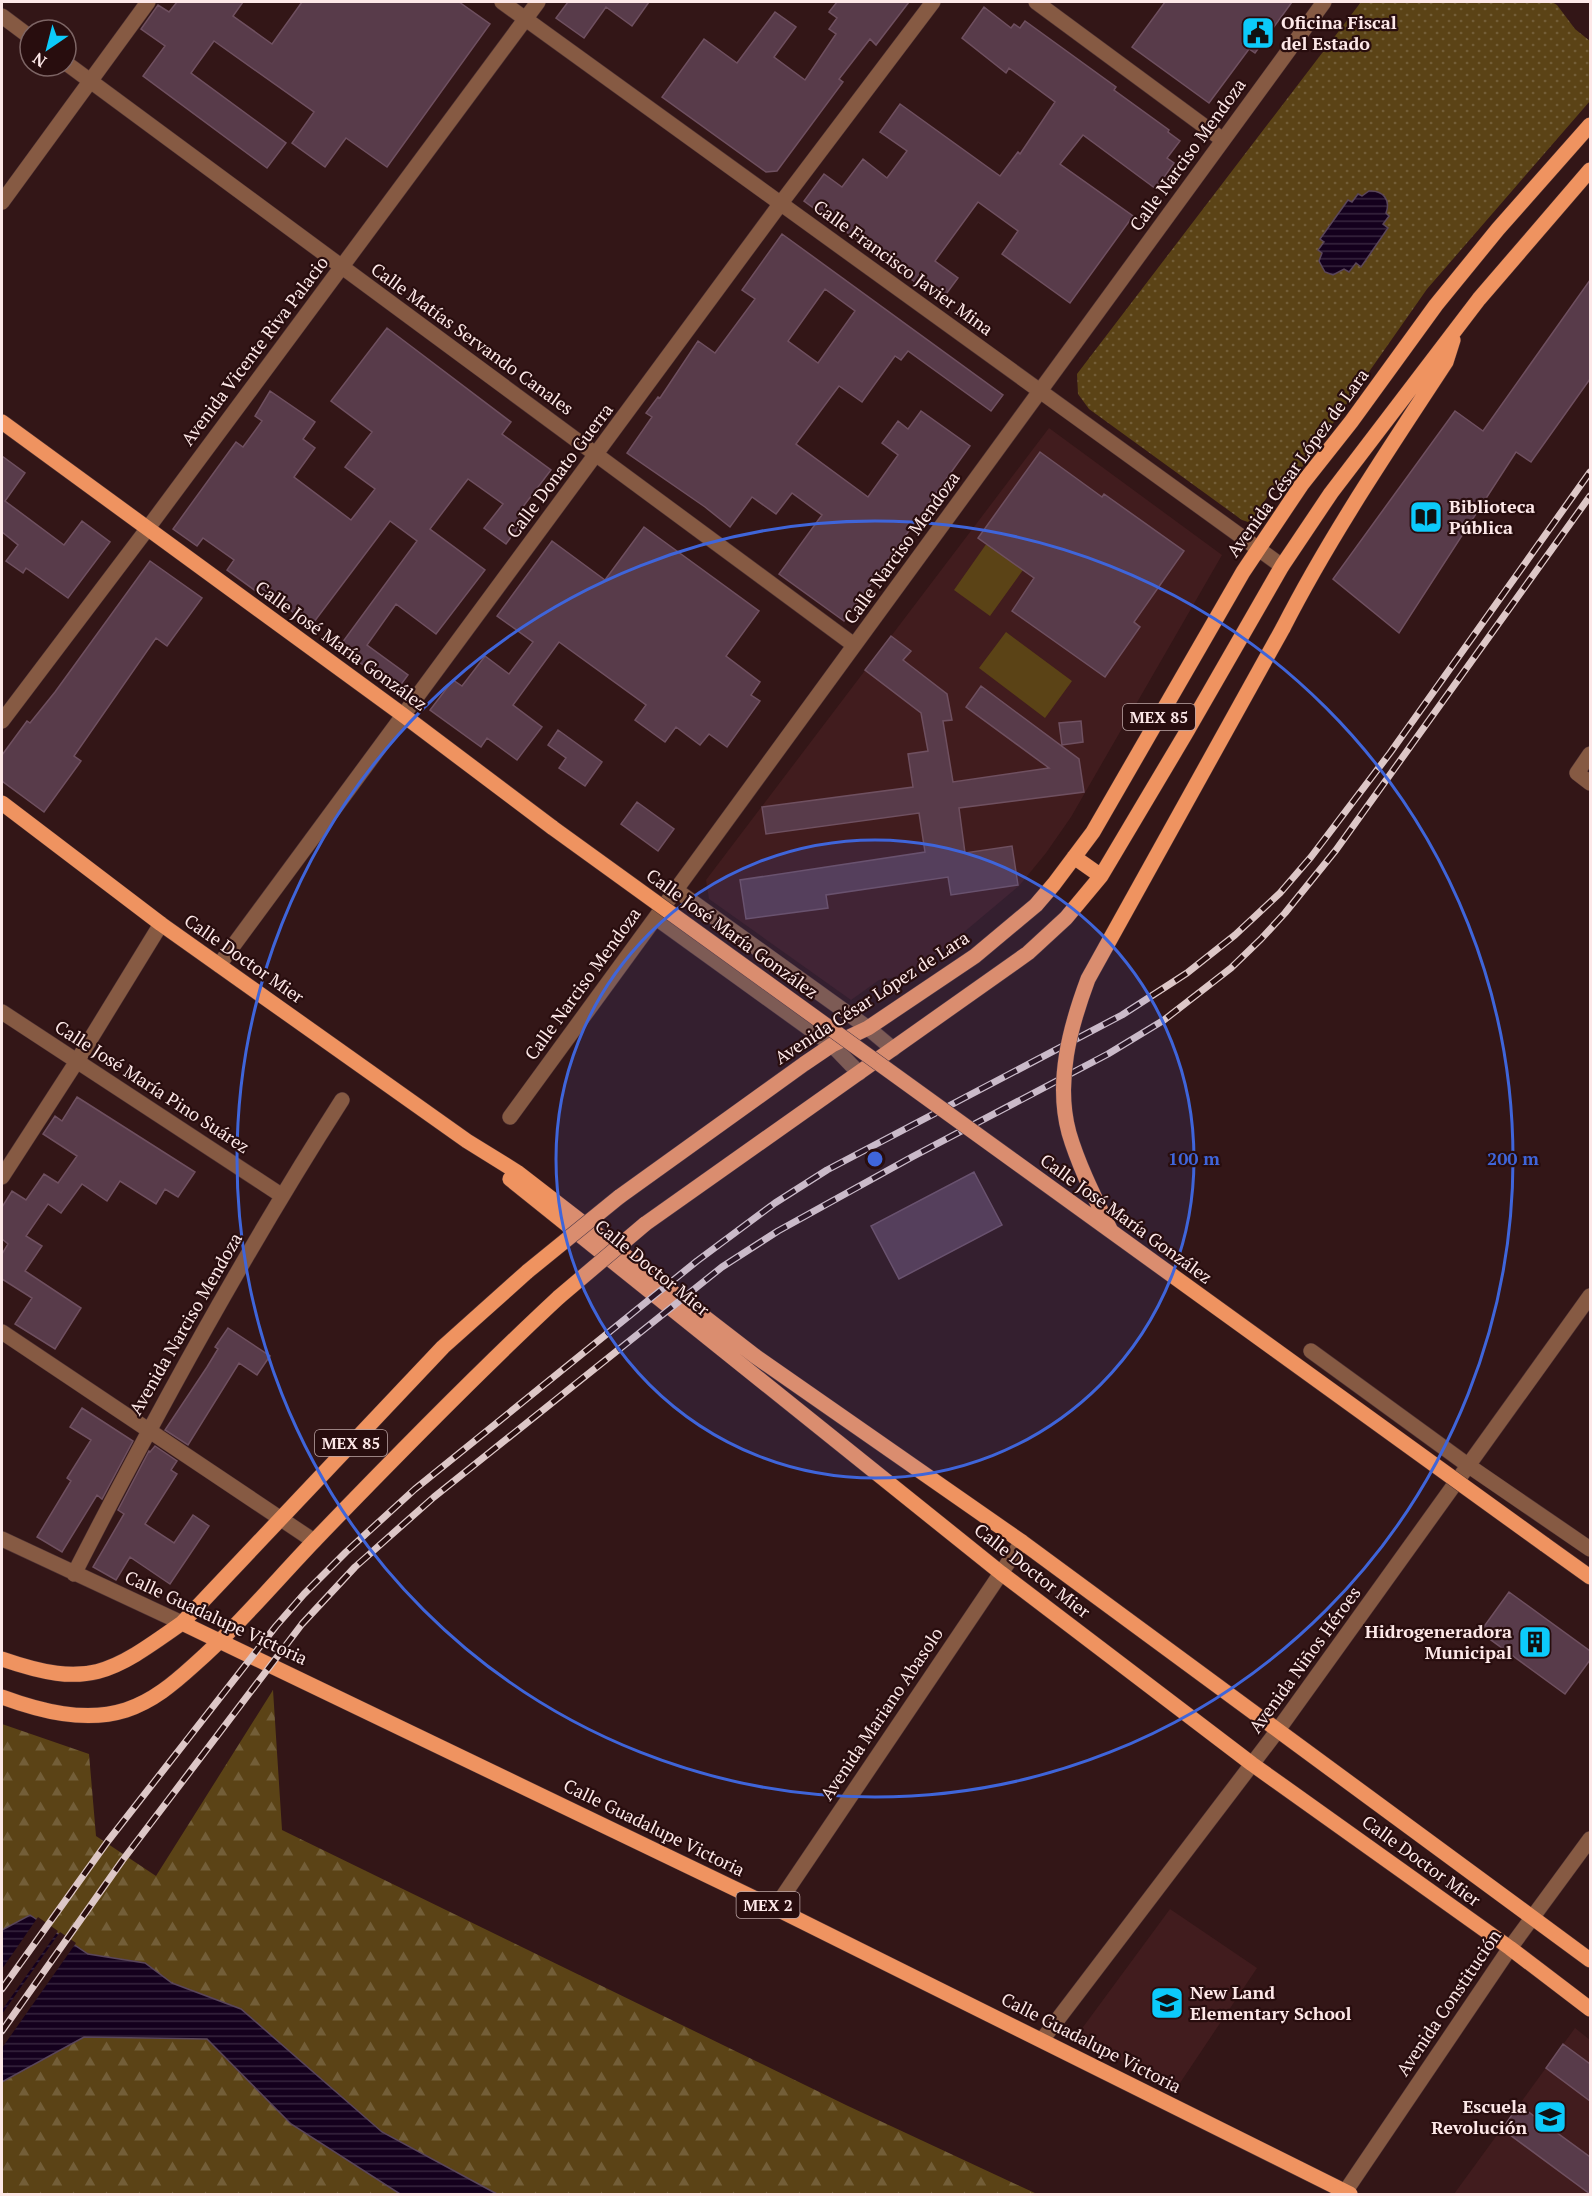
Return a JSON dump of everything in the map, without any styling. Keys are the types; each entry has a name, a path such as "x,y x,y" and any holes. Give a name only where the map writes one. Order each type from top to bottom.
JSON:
{"main road":[{"name":"Avenida César López de Lara","path":"182,1623 443,1347 528,1271 619,1197 831,1045 868,1028 975,956 1036,905 1093,832 1258,548 1436,305 1498,229 1590,124"},
{"name":"MEX 85","path":"2,1697 76,1716 112,1714 140,1705 161,1694 221,1641 314,1541 503,1349 559,1297 645,1224 1028,953 1066,918 1101,876 1282,566 1332,493 1511,261 1590,170"},
{"path":"1113,1234 1092,1192 1069,1133 1064,1080 1068,1045 1075,1014 1088,979 1306,583 1368,480 1446,362 1456,330"},
{"name":"Calle José María González","path":"2,422 403,715 553,828 1590,1577"},
{"name":"Calle Doctor Mier","path":"2,803 161,924 467,1141 517,1172 755,1356 1022,1542 1590,1960"},
{"path":"1074,857 1101,876"},
{"name":"Calle Doctor Mier","path":"467,1141 521,1188 1001,1573 1252,1764 1510,1948 1590,2009"},
{"name":"MEX 85","path":"2,1659 46,1672 77,1676 101,1672 130,1658 182,1623"},
{"name":"Calle Guadalupe Victoria","path":"182,1623 775,1908 1348,2193"}],"street":[{"path":"2,202 148,2"},
{"name":"Calle Francisco Javier Mina","path":"502,2 1282,566"},
{"name":"Avenida Vicente Riva Palacio","path":"2,721 538,2"},
{"name":"Calle Donato Guerra","path":"219,965 781,203 933,2"},
{"path":"1036,2 1223,140"},
{"name":"Calle Narciso Mendoza","path":"510,1117 1324,2"},
{"path":"2,16 18,28"},
{"name":"Calle Matías Servando Canales","path":"78,72 855,645"},
{"path":"1590,754 1577,773 1590,783"},
{"path":"676,890 868,1028 893,1049"},
{"path":"656,918 831,1045 859,1073"},
{"path":"2,1176 77,1061 161,924"},
{"name":"Calle José María Pino Suárez","path":"2,1012 281,1195"},
{"name":"Avenida Narciso Mendoza","path":"74,1574 149,1429 281,1195 342,1100"},
{"name":"Avenida Niños Héroes","path":"1042,2040 1278,1730 1590,1296"},
{"path":"2,1332 314,1541"},
{"path":"1311,1352 1590,1550"},
{"name":"Calle Guadalupe Victoria","path":"2,1539 182,1623"},
{"name":"Avenida Mariano Abasolo","path":"775,1908 1022,1542"},
{"name":"Avenida Constitución","path":"1348,2193 1510,1948 1590,1839"}],"shaded area":[{"path":"1369,191 1382,194 1387,200 1386,213 1389,216 1383,224 1388,228 1361,267 1356,263 1349,272 1344,269 1333,275 1325,272 1319,261 1322,253 1318,250 1324,242 1320,239 1348,200 1352,202 1358,194 1362,196"},
{"path":"1049,428 1222,555 1071,817 1019,886 951,943 902,976 879,980 851,1000 709,899 706,880"},
{"name":"New Land Elementary School","path":"1170,1909 1257,1968 1176,2089 1075,2038"},
{"path":"30,1915 88,1954 145,1963 172,1983 241,2009 382,2132 497,2194 400,2194 291,2124 207,2039 84,2037 2,2082 2,1930"},
{"name":"Escuela Revolución","path":"1575,2028 1590,2040 1590,2194 1454,2194"}],"green space":[{"path":"1361,2 1552,2 1557,5 1575,29 1590,41 1590,101 1427,289 1303,466 1276,484 1248,522 1242,520 1089,409 1078,394 1077,374"},
{"path":"1001,523 1038,549 990,616 954,590"},
{"path":"1006,632 1072,681 1045,718 979,668"},
{"path":"273,1690 282,1830 848,2106 1037,2194 497,2194 382,2132 241,2009 172,1983 145,1963 88,1954 30,1916 2,1930 2,1724 89,1754 96,1836 156,1876"},
{"path":"84,2037 207,2039 291,2124 400,2194 2,2194 2,2082"}],"pier":[{"path":"38,1917 58,1931 2,2010 2,1969"},
{"path":"60,1932 76,1943 2,2048 2,2014"}],"building":[{"path":"177,2 243,2 233,16 272,44 302,2 459,2 490,24 387,167 346,138 325,167 292,143 314,112 214,41 191,73 286,143 267,168 143,76 165,46 141,29 158,5 169,12"},
{"path":"568,2 649,2 632,26 606,7 584,38 556,18"},
{"path":"837,2 909,2 876,45 870,39 839,79 843,82 777,171 766,172 662,97 704,39 737,63 775,12 796,27 774,57 805,80 836,34 829,29 837,18 829,12"},
{"path":"1165,2 1292,2 1255,53 1249,49 1209,103 1132,47"},
{"path":"984,7 1011,28 1014,24 1020,28 1025,21 1116,87 1114,90 1169,130 1168,132 1180,141 1167,158 1174,163 1156,189 1083,135 1060,164 1133,216 1070,303 1002,254 1018,231 978,202 935,261 958,278 941,301 804,201 824,174 842,187 863,159 887,178 907,151 880,132 900,104 1000,176 1018,152 1020,154 1055,102 1009,68 1006,73 962,38"},
{"path":"782,234 1003,395 991,411 908,351 901,360 895,356 862,402 839,386 796,444 868,497 898,455 882,443 898,421 908,429 921,411 970,446 844,621 779,574 822,515 792,493 776,514 752,497 730,527 627,453 652,417 646,413 658,397 660,398 698,341 715,353 755,299 742,290","holes":["825,289 855,311 818,363 788,341"]},
{"name":"Biblioteca Pública","path":"1590,280 1590,379 1531,462 1516,452 1399,633 1333,579 1455,411 1483,431"},
{"path":"387,328 511,422 502,434 551,470 519,512 526,517 506,544 484,528 503,504 468,479 430,529 485,570 436,634 396,604 367,645 408,675 397,690 339,647 417,541 390,521 311,626 260,587 257,592 227,570 234,560 203,538 197,546 173,529 236,442 243,447 262,421 255,416 270,391 315,422 303,439 315,448 294,477 351,520 375,489 345,467 372,432 331,401"},
{"path":"1040,452 1102,497 1104,494 1184,551 1134,622 1140,627 1105,677 1012,611 1034,578 978,538"},
{"path":"2,456 25,473 5,501 64,545 82,521 110,542 68,598 26,568 23,573 6,561 18,545 2,532"},
{"path":"644,527 759,611 726,656 760,682 751,695 760,701 727,747 709,734 700,745 676,727 665,742 635,720 646,705 559,642 513,705 542,727 517,760 487,738 481,747 430,710 453,680 462,686 485,656 509,674 533,642 497,616 552,541 605,580"},
{"path":"150,561 202,598 167,646 156,638 74,756 81,761 44,812 2,781 2,755 27,721 30,723 55,692"},
{"path":"891,636 911,651 903,660 947,694 952,720 943,721 953,782 1049,768 966,707 981,686 1079,759 1084,792 959,808 965,853 1012,846 1018,885 951,895 948,877 826,895 828,908 746,919 740,880 925,852 919,813 766,834 762,807 913,787 908,754 928,751 921,713 865,670"},
{"path":"1081,721 1083,742 1062,745 1059,723"},
{"path":"558,730 602,762 585,786 559,768 566,758 548,745"},
{"path":"637,802 674,829 658,851 621,824"},
{"path":"77,1097 195,1172 178,1197 165,1189 156,1204 120,1181 107,1201 82,1184 61,1213 48,1204 26,1236 42,1246 25,1271 81,1308 55,1349 15,1324 32,1298 2,1279 2,1254 8,1244 2,1239 2,1207 12,1191 26,1200 44,1174 58,1183 77,1156 43,1134 55,1116 62,1121"},
{"path":"974,1172 1002,1225 899,1279 871,1226"},
{"path":"228,1328 270,1356 257,1375 239,1363 188,1445 165,1430 207,1367 218,1349 215,1347"},
{"path":"82,1408 133,1441 102,1499 97,1495 62,1552 37,1537 71,1481 67,1478 91,1440 70,1427"},
{"path":"155,1446 177,1461 171,1470 177,1474 145,1524 174,1543 193,1515 209,1526 170,1584 130,1557 116,1580 93,1567 124,1514 118,1510 149,1451"},
{"name":"Hidrogeneradora Municipal","path":"1509,1592 1590,1651 1590,1660 1565,1694 1480,1632"},
{"path":"1563,2044 1590,2064 1590,2101 1546,2068"},
{"path":"1519,2105 1590,2157 1590,2194 1502,2129"}],"railway":[{"path":"2,1989 108,1841 276,1626 346,1552 415,1489 697,1261 775,1203 827,1170 1122,1015 1187,973 1235,935 1280,893 1311,857 1390,753 1590,472"},
{"path":"2,2031 122,1861 302,1624 355,1567 434,1497 722,1267 778,1231 912,1157 1108,1054 1164,1020 1231,968 1285,913 1336,850 1590,496"}],"place":[{"name":"Oficina Fiscal del Estado","path":"1258,33"},
{"name":"Biblioteca Pública","path":"1426,517"},
{"name":"Hidrogeneradora Municipal","path":"1535,1642"},
{"name":"New Land Elementary School","path":"1167,2003"},
{"name":"Escuela Revolución","path":"1550,2117"}]}
